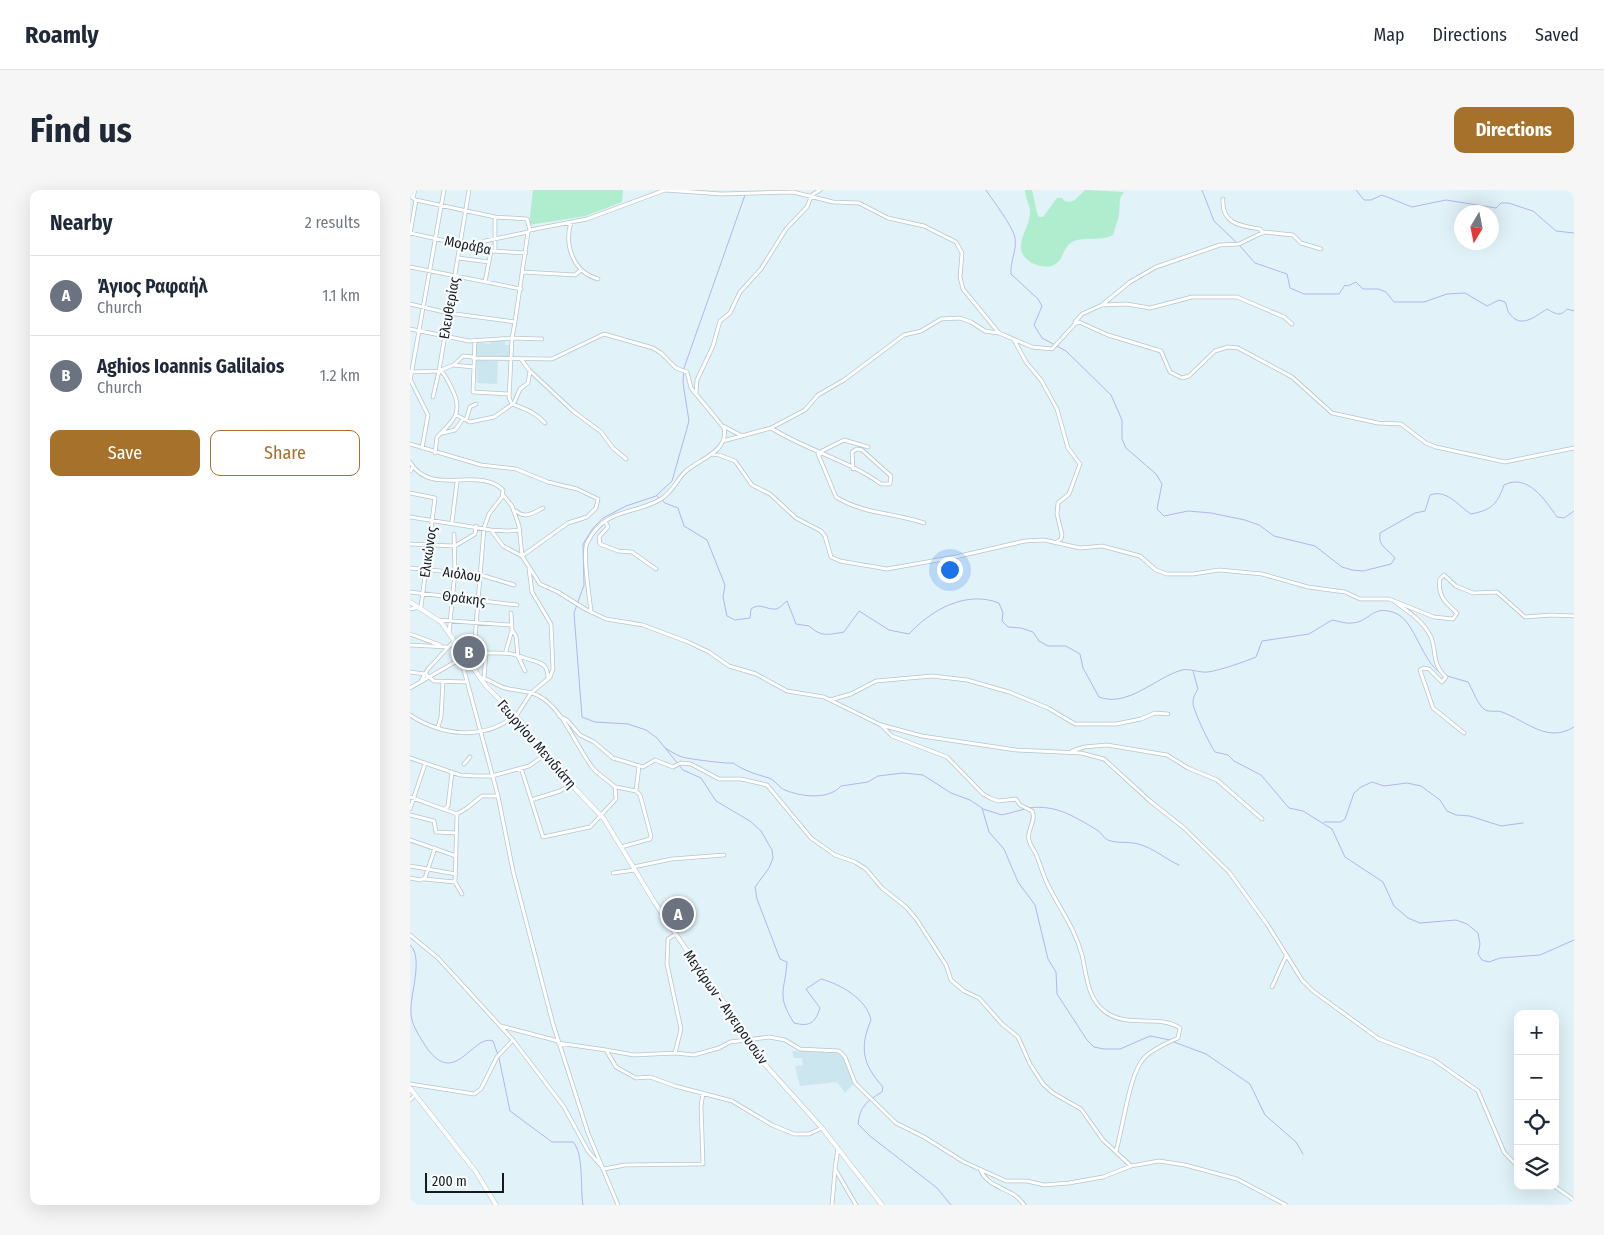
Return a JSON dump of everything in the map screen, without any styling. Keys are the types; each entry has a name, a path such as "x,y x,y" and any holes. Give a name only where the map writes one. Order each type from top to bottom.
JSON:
{"main road":[{"name":"Γεωργίου Μενιδιάτη","path":"410,602 438,620 460,649 463,658 479,678 516,716 571,784 601,816 621,847"},
{"name":"Μεγάρων - Αιγειρουσών","path":"621,847 676,934 750,1041 761,1060 822,1128 882,1205"},
{"path":"410,1088 476,1172 496,1205"}],"street":[{"path":"410,234 415,190"},
{"path":"422,448 428,416 410,380 444,190"},
{"name":"Ελευθερίας","path":"433,397 469,190"},
{"path":"475,248 480,243 495,238 592,217 665,190 735,193 793,192 812,195 836,203 859,203 888,218 924,226 955,241 962,253 960,277 963,289 999,333"},
{"path":"696,394 698,380 712,348 720,321 730,313 740,292 760,271 779,239 807,207 812,195 820,190"},
{"path":"413,198 495,216 527,219 529,231 512,338 509,394 512,404 525,411 534,412 544,423"},
{"path":"1223,199 1226,216 1230,221 1247,228 1260,230 1263,233"},
{"path":"485,282 495,238 495,216"},
{"path":"571,222 568,245 581,270 586,275 598,279"},
{"path":"591,612 585,550 591,537 605,522 624,511 660,500 674,488 686,471 711,454 723,441 761,429 771,428 806,409 818,395 844,380 906,334 922,331 941,320 954,318 968,321 984,331 999,333 1032,347 1049,350 1054,348 1082,314 1102,305 1130,282 1150,270 1220,245 1239,244 1263,233 1293,234 1301,243 1322,249"},
{"name":"Μοράβα","path":"410,234 493,251 526,252"},
{"path":"458,258 489,262"},
{"path":"410,267 521,288"},
{"path":"523,272 575,275 581,270"},
{"path":"1102,305 1127,304 1150,308 1192,297 1234,296 1284,318 1292,324"},
{"path":"410,304 448,313 516,321"},
{"path":"1074,324 1084,323 1114,337 1161,351 1170,372 1182,378 1189,376 1215,351 1228,347 1242,349 1300,383 1320,404 1332,413 1378,423 1401,424 1426,443 1440,448 1505,462 1574,448"},
{"path":"410,329 475,340 542,339"},
{"path":"411,372 439,371 453,365 463,356 552,359 604,334 657,350 678,369 687,372 691,388 722,425 742,436"},
{"path":"475,340 473,392 509,394"},
{"path":"1014,340 1026,362 1041,380 1058,409 1067,446 1080,464 1069,494 1060,499 1058,505 1062,536 1068,546"},
{"path":"520,358 530,371 601,432 613,448 626,459"},
{"path":"453,365 473,367"},
{"path":"436,453 436,440 456,415 458,402 444,373 439,371"},
{"path":"456,415 464,420 473,422 491,418 512,404 520,389 528,383 530,371"},
{"path":"442,433 455,430 464,420 470,407 476,404"},
{"path":"722,425 724,432 723,441"},
{"path":"771,428 819,454 853,469 874,478 881,484 890,484 891,476 862,450 857,449 852,452 853,469"},
{"path":"819,454 822,450 844,440 868,447"},
{"path":"410,444 481,465 516,469 548,482 577,488 598,498 596,508 588,516 566,524 522,556"},
{"path":"711,454 733,460 752,485 770,494 798,519 821,531 825,536 831,557 836,560 887,569 1038,540 1083,549 1102,546 1140,556 1156,570 1167,574 1193,574 1219,570 1246,572 1282,578 1308,587 1320,587 1345,592 1360,599 1392,600 1434,617 1453,619 1456,613 1444,603 1440,590 1440,579 1444,575 1456,586 1473,593 1497,592 1515,611 1526,618 1551,615 1574,616"},
{"path":"819,454 836,497 864,509 875,510 886,516 901,515 924,523"},
{"path":"410,462 413,467 437,480 457,482 483,480 502,489 503,495 521,515 543,508"},
{"path":"410,471 413,467"},
{"path":"452,522 457,482"},
{"name":"Ελικώνος","path":"410,493 434,496 433,520 421,609"},
{"path":"473,642 477,621 484,528 490,512 503,495"},
{"path":"512,506 520,530 522,556 540,584 606,619 643,625 688,642 709,652 730,666 756,674 787,691 814,695 829,700 881,725 932,738 1016,750 1072,752 1094,755 1107,761 1196,840 1237,883 1310,988 1344,1015 1380,1039 1441,1064 1476,1089 1483,1098 1488,1119 1504,1152 1514,1163"},
{"path":"410,517 484,528 495,533 503,546 522,556"},
{"path":"605,522 608,527 599,537 600,544 618,551 632,552 656,569"},
{"path":"410,544 454,546 475,534 476,526"},
{"path":"489,530 520,530"},
{"path":"449,633 455,572 454,534"},
{"path":"1055,543 1062,536"},
{"name":"Αιόλου","path":"410,568 481,575 514,585"},
{"path":"411,717 462,735 480,731 503,724 516,716 531,693 548,679 553,669 551,624 532,592 529,568"},
{"name":"Θράκης","path":"410,592 517,605"},
{"path":"1392,600 1418,619 1430,636 1434,658 1446,679 1440,681 1429,669 1424,668 1420,673 1423,682 1433,708 1464,733"},
{"path":"410,609 421,609"},
{"path":"506,652 511,628 511,612"},
{"path":"438,620 477,621 511,628 516,636 518,656 525,671"},
{"path":"410,634 445,647"},
{"path":"421,682 445,647 454,641"},
{"path":"473,642 486,653 506,652 542,663 547,671 548,679"},
{"path":"460,649 473,642"},
{"path":"410,645 445,647"},
{"path":"484,678 486,653"},
{"path":"410,688 463,658 498,796 513,871 558,1042 588,1133 618,1205"},
{"path":"410,672 425,674 434,681 468,682"},
{"path":"829,700 851,694 876,681 936,676 967,680 987,688 1009,692 1048,708 1075,724 1116,724 1141,719 1155,713 1168,714"},
{"path":"479,678 484,678 503,688 531,693 543,699 559,716 592,767 615,787 636,791"},
{"path":"438,728 441,717 443,682"},
{"path":"559,716 567,720 580,735 592,741 613,758 639,766 646,766 656,760 673,768 682,763 693,765 706,774 719,779 741,779 767,785 811,838 835,855 855,862 866,869 882,888 906,907 945,962 951,980 964,991 979,998 1005,1027 1018,1037 1030,1064 1044,1084 1053,1092 1080,1107 1098,1134 1131,1166"},
{"path":"881,725 892,736 947,757 983,794 990,798 998,801 1016,799 1020,805 1032,811 1034,816 1029,840 1048,884 1066,914 1079,948 1087,985 1097,1005 1108,1014 1121,1020 1169,1022 1180,1028 1178,1038 1147,1055 1140,1063 1131,1084 1116,1151"},
{"path":"1072,752 1084,747 1107,745 1168,756 1188,768 1216,780 1262,819"},
{"path":"410,758 464,776 492,776 521,768 546,754"},
{"path":"464,764 470,758"},
{"path":"410,810 412,797 425,764"},
{"path":"621,847 650,839 651,836 645,806 636,791 639,766"},
{"path":"521,768 542,837 590,826 615,802 617,792 615,787"},
{"path":"445,810 448,806 452,772"},
{"path":"531,800 560,791 571,784"},
{"path":"412,797 457,814 480,797 498,796"},
{"path":"457,814 455,882 462,894"},
{"path":"410,815 434,821 434,831 437,833 456,833"},
{"path":"410,840 456,856"},
{"path":"424,880 435,848"},
{"path":"613,873 672,859 724,855"},
{"path":"410,866 456,874"},
{"path":"410,878 455,882"},
{"path":"675,1052 680,1029 666,961 668,939 676,934"},
{"path":"410,935 438,958 513,1040 564,1107 588,1152 604,1169"},
{"path":"1272,987 1286,955"},
{"path":"498,1024 558,1042 634,1055 675,1052 694,1055 719,1048 730,1042 772,1038 785,1040 800,1049 831,1049 841,1052 846,1057 855,1083 892,1119 903,1127 924,1136 951,1155 1006,1181 1028,1181 1046,1185 1099,1178 1131,1166 1156,1161 1192,1167 1241,1181 1286,1205"},
{"path":"410,1084 474,1094 480,1089 497,1057 513,1040"},
{"path":"606,1050 616,1067 634,1077 650,1077 737,1103 789,1132 806,1135 822,1128"},
{"path":"604,1169 624,1165 703,1164 701,1106 703,1093"},
{"path":"410,1100 415,1095"},
{"path":"832,1205 838,1148"},
{"path":"835,1170 856,1205"},
{"path":"981,1170 987,1180 1014,1194 1024,1205"},
{"path":"1559,1190 1574,1200"}],"shaded area":[{"path":"491,340 505,341 505,345 509,345 509,358 475,356 476,342 490,344"},
{"path":"476,360 498,361 497,384 477,383"},
{"path":"792,1051 836,1052 847,1062 853,1084 845,1093 837,1082 800,1086 795,1066 803,1065 802,1058 794,1058"}],"green space":[{"path":"533,190 623,190 622,202 586,216 529,225"},
{"path":"1025,190 1032,190 1039,217 1043,217 1057,198 1071,202 1085,190 1124,192 1120,198 1119,216 1113,235 1076,240 1066,247 1057,263 1051,266 1040,266 1025,258 1022,252 1022,239 1030,212"}],"waterway":[{"path":"986,190 1007,220 1015,238 1011,274 1038,299 1042,306 1034,325 1042,338 1066,351 1111,395 1122,420 1122,439 1126,448 1156,474 1162,484 1157,509 1164,516 1188,511 1211,513 1245,520 1259,525 1274,536 1315,546 1342,567 1363,571 1391,564 1395,558 1380,541 1380,533 1415,513 1425,511 1430,495 1442,494 1447,496 1471,514 1484,511 1492,506 1499,497 1504,485 1513,482 1528,485 1535,490 1557,517 1564,518 1574,511"},
{"path":"1202,190 1214,221 1237,243"},
{"path":"1356,190 1364,200 1371,200 1382,195 1412,207 1446,200 1496,208 1501,203 1508,203 1533,211 1556,231 1574,233"},
{"path":"745,195 684,368 683,383 689,421 672,481 656,496 626,506 603,518 593,528 583,544 584,585 574,613 582,717 595,722 628,724 646,730 657,738 683,770 701,778 716,801 750,821 761,831 772,850 773,858 769,868 755,887 757,899 780,959 787,962 783,999 788,1014 794,1023 808,1024 814,1020 820,1008 806,989 821,979 844,989 864,1005 871,1020 865,1039 865,1056 871,1071 883,1087 882,1092 868,1101 863,1108 858,1124 870,1136 937,1188 951,1205"},
{"path":"1240,246 1255,263 1287,274 1290,288 1304,294 1339,294 1345,285 1348,286 1356,282 1363,289 1378,289 1386,292 1394,302 1424,302 1447,294 1465,293 1487,306 1499,300 1505,302 1509,313 1518,321 1533,318 1547,309 1558,314 1567,309 1574,311"},
{"path":"657,496 665,503 678,508 684,526 707,540 725,585 723,597 727,616 735,620 750,618 751,609 754,607 760,606 776,609 787,601 796,624 809,626 821,634 844,632 859,611 889,630 909,634 938,610 962,601 974,599 987,600 999,603 1003,613 1002,621 1008,627 1021,628 1033,632 1039,641 1048,646 1066,646 1080,654 1083,668 1099,697 1110,699 1131,695 1182,670 1208,672 1251,659 1256,657 1262,641 1309,634 1332,620 1352,623 1363,620 1376,612 1387,611 1402,617 1434,668 1441,673"},
{"path":"1193,671 1198,689 1193,699 1194,708 1215,752 1228,755 1234,761 1261,775 1289,808 1303,811 1332,829 1345,857 1383,882 1394,906 1408,918 1420,923 1456,920 1467,924 1478,933 1480,944 1478,954 1482,960 1489,962 1500,958 1540,955 1574,940"},
{"path":"1447,676 1468,682 1479,704 1486,710 1502,712 1546,732 1564,732 1574,727"},
{"path":"665,748 686,758 733,763 771,779 783,789 807,796 829,794 841,786 868,782 878,776 903,773 923,775 951,793 970,800 982,808 989,832 1004,849 1018,882 1035,905 1048,959 1056,972 1057,994 1087,1040 1094,1047 1104,1049 1120,1049 1150,1036 1170,1040"},
{"path":"1324,822 1341,822 1345,819 1354,793 1372,782 1384,786 1407,783 1421,786 1440,800 1447,811 1456,815 1470,816 1501,826 1523,823"},
{"path":"1029,808 1048,808 1065,813 1097,830 1108,840 1144,846 1179,865"},
{"path":"983,809 1002,815 1025,809"},
{"path":"410,945 414,950 416,958 411,1015 420,1037 432,1054 442,1062 452,1063 461,1059 477,1045 485,1041 493,1041 499,1058 510,1111 552,1142 573,1142 576,1147 580,1162 583,1205"},
{"path":"1174,1042 1206,1054 1250,1084 1265,1115 1296,1142 1303,1154"}],"place":[{"name":"Aghios Ioannis Galilaios","path":"469,652"},
{"name":"Άγιος Ραφαήλ","path":"678,914"}]}
